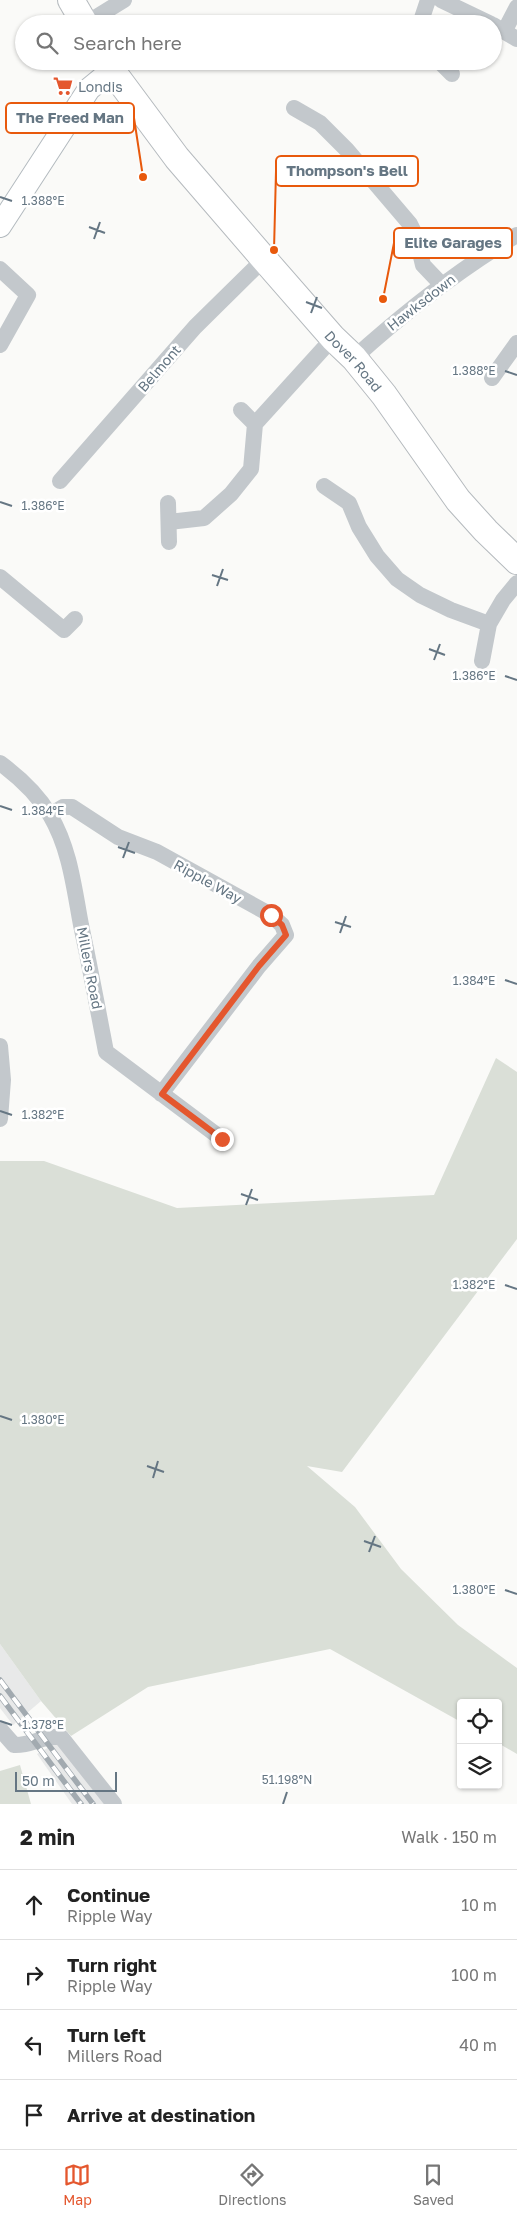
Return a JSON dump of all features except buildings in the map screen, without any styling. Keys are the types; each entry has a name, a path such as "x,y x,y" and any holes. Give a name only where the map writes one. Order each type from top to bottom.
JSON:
{"main road":[{"path":"71,0 80,15"},
{"name":"Dover Road","path":"111,70 177,158 333,338 354,358 384,395 458,500 486,532 517,562"}],"street":[{"path":"100,15 124,0"},
{"path":"423,15 428,0"},
{"path":"441,0 473,15"},
{"path":"502,29 517,7"},
{"path":"0,226 89,89 105,70"},
{"path":"448,70 452,74"},
{"path":"294,108 320,123 347,150 410,224 416,236 423,265 442,285"},
{"name":"Hawksdown","path":"354,358 385,330 442,285 488,252 517,236"},
{"name":"Belmont","path":"60,481 195,327 264,259"},
{"path":"0,269 28,295 0,345"},
{"path":"169,522 204,518 230,494 251,468 255,424 333,338"},
{"path":"492,378 517,343"},
{"path":"242,410 255,424"},
{"path":"324,486 349,503 377,556 397,579 428,599 450,610 489,624"},
{"path":"168,503 169,542"},
{"path":"0,577 64,630 75,619"},
{"path":"482,662 489,624 517,583"},
{"name":"Millers Road","path":"0,763 26,786 50,815 65,850 72,874 106,1052 222,1139"},
{"name":"Ripple Way","path":"50,815 63,807 72,807 118,837 157,852 271,915 282,925 286,935 259,966 162,1094"},
{"path":"0,1046 3,1080 0,1119"},
{"path":"0,1729 14,1745 26,1746 52,1736 60,1737 114,1804"}],"shaded area":[{"path":"496,1058 517,1072 517,1239 342,1472 307,1466 355,1507 401,1569 458,1625 517,1668 517,1754 502,1745 502,1699 457,1699 457,1720 330,1649 148,1687 71,1736 41,1701 0,1644 0,1161 44,1161 177,1208 434,1195"},
{"path":"0,1644 41,1701 13,1725 0,1708"},
{"path":"58,1742 106,1804 72,1804 37,1754"},
{"path":"20,1765 31,1804 0,1804 0,1771"}],"railway":[{"path":"0,1680 93,1804"},
{"path":"0,1696 81,1804"}],"place":[{"name":"Londis","path":"63,86"},
{"name":"The Freed Man","path":"143,177"},
{"name":"Thompson's Bell","path":"274,250"},
{"name":"Elite Garages","path":"383,299"}],"route":[{"path":"222,1139 162,1094 259,966 286,935 282,925 271,915"}]}
